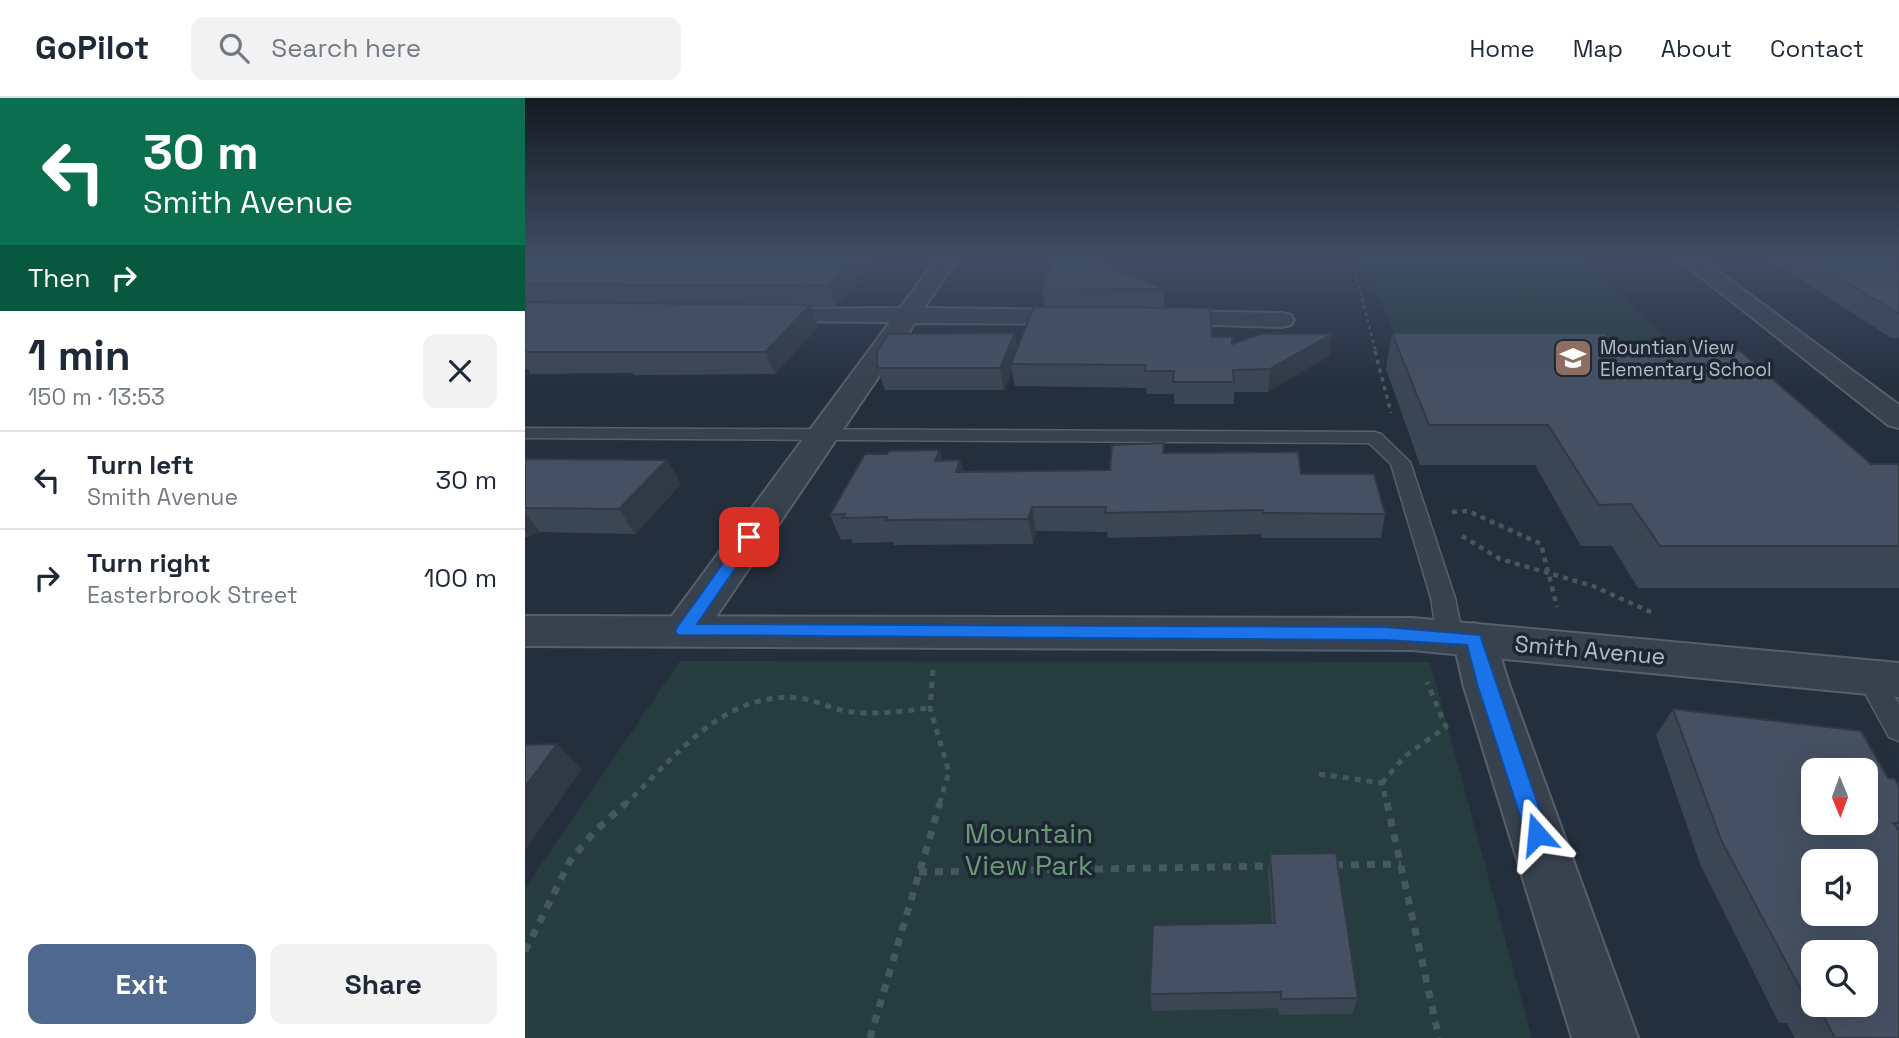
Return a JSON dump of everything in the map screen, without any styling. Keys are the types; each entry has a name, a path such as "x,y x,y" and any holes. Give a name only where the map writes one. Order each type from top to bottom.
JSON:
{"street":[{"path":"684,631 917,302"},
{"path":"1745,302 1899,419"},
{"path":"742,314 1104,317"},
{"path":"1132,318 1282,320"},
{"name":"Smith Avenue","path":"525,632 1385,634 1462,638 1884,678"},
{"path":"1462,638 1487,687 1605,1038"}],"lane":[{"path":"525,433 1374,438 1400,462 1443,598 1462,638"},
{"path":"1884,678 1899,729"}],"path":[{"path":"1363,302 1395,426 1400,462"},
{"path":"1450,519 1446,512 1468,511 1541,544 1557,607"},
{"path":"1459,532 1485,554 1513,565 1605,590 1660,617"},
{"path":"870,1038 949,772 930,708 937,631"},
{"path":"1382,783 1405,756 1446,727 1427,682"},
{"path":"525,951 534,939 570,861 600,824 636,794 687,742 711,724 739,708 765,699 794,697 843,710 876,714 930,708"},
{"path":"1319,774 1382,783"},
{"path":"1382,783 1439,1038"},
{"path":"1332,865 1401,864"},
{"path":"919,872 1277,866"}],"green space":[{"path":"1380,302 1628,302 1677,349 1405,357"},
{"name":"Mountain View Park","path":"680,661 1430,662 1532,1038 525,1038 525,888"}],"building":[{"path":"525,302 810,305 765,352 525,352"},
{"path":"1879,302 1899,302 1899,314"},
{"path":"1034,307 1210,308 1212,337 1232,337 1232,344 1261,334 1332,334 1270,369 1233,370 1234,382 1173,382 1174,371 1145,371 1146,365 1011,364"},
{"path":"1015,333 1000,368 877,368 877,351 889,334"},
{"path":"1392,333 1605,333 1617,347 1705,347 1709,351 1740,351 1871,464 1899,464 1899,546 1660,546 1631,504 1599,505 1548,425 1429,425"},
{"path":"1164,443 1163,453 1298,452 1301,474 1374,474 1385,514 1263,513 1263,510 1105,513 1106,507 1032,507 1028,519 885,520 887,517 842,518 845,514 830,515 865,454 940,450 935,461 960,460 956,472 1110,470 1112,445"},
{"path":"525,459 667,460 619,509 525,508"},
{"path":"1673,709 1861,731 1877,758 1801,758 1801,835 1878,835 1878,761 1888,778 1895,779 1899,786 1899,823 1893,823 1899,831 1899,1038 1835,1038 1824,1017 1878,1017 1878,940 1801,940 1801,990 1721,840"},
{"path":"557,744 525,787 525,745"},
{"path":"1336,853 1358,998 1281,999 1281,992 1150,994 1153,925 1275,923 1270,854"}],"place":[{"name":"Mountian View Elementary School","path":"1573,358"}],"route":[{"path":"749,537 684,631 1412,634 1474,639 1487,687 1537,834"}]}
